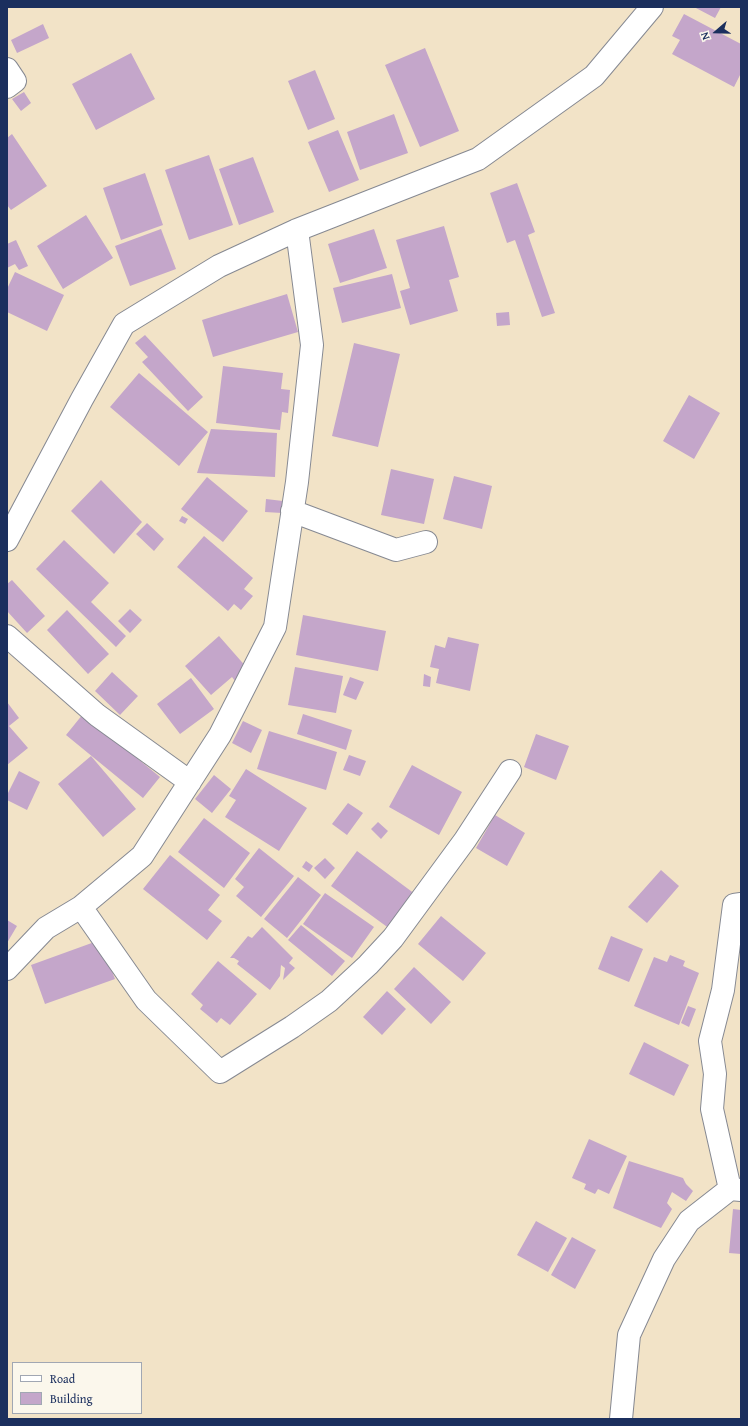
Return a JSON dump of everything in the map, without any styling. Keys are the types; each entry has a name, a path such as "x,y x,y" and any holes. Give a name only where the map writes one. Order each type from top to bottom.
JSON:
{"street":[{"path":"7,540 124,324 219,266 297,230 478,159 594,76 652,7"},
{"path":"7,69 15,81 7,87"},
{"path":"7,969 46,928 81,907 142,856 220,735 275,627 292,511 312,345 297,230"},
{"path":"292,511 396,550 426,542"},
{"path":"7,636 97,715 190,782"},
{"path":"81,907 146,1000 220,1072 292,1027 329,1001 368,965 393,938 465,840 510,771"},
{"path":"622,1419 629,1335 664,1259 689,1221 736,1189 712,1109 715,1074 710,1041 723,990 734,905 741,904"}],"building":[{"path":"694,7 721,7 715,18"},
{"path":"684,14 741,44 741,73 734,87 672,54 680,40 672,36"},
{"path":"43,24 49,38 17,53 11,40"},
{"path":"425,48 459,131 420,147 385,65"},
{"path":"131,53 155,99 96,130 72,84"},
{"path":"315,70 335,119 308,130 288,81"},
{"path":"24,92 31,103 21,111 12,99"},
{"path":"394,114 408,153 360,170 347,132"},
{"path":"338,130 359,180 329,192 308,142"},
{"path":"12,134 47,186 11,210 7,205 7,138"},
{"path":"209,155 233,225 189,240 165,170"},
{"path":"253,157 274,212 239,225 219,169"},
{"path":"145,173 163,225 121,240 103,188"},
{"path":"517,183 535,232 528,235 555,313 542,317 515,240 507,243 490,193"},
{"path":"86,215 113,258 63,289 37,246"},
{"path":"444,226 459,277 449,280 458,311 410,325 400,291 410,288 396,240"},
{"path":"161,229 176,269 130,286 115,246"},
{"path":"374,229 387,268 340,283 328,244"},
{"path":"16,240 28,266 19,270 15,264 7,268 7,244"},
{"path":"15,272 64,295 47,331 7,312 7,289"},
{"path":"392,274 401,308 342,323 333,288"},
{"path":"287,294 298,332 213,357 202,320"},
{"path":"509,312 510,325 497,326 496,313"},
{"path":"145,335 203,397 188,411 142,362 148,357 135,343"},
{"path":"354,343 400,354 378,447 332,436"},
{"path":"223,366 283,373 281,389 290,390 288,413 282,412 280,430 216,423"},
{"path":"139,373 208,432 179,466 110,407"},
{"path":"689,395 720,413 694,459 663,441"},
{"path":"211,429 277,433 275,477 197,473"},
{"path":"391,469 434,479 424,524 381,515"},
{"path":"454,476 492,486 482,529 443,519"},
{"path":"207,477 248,511 223,542 181,509"},
{"path":"101,480 142,522 114,554 71,511"},
{"path":"266,499 283,501 282,513 265,512"},
{"path":"182,516 188,519 185,524 179,521"},
{"path":"147,523 164,539 154,551 136,534"},
{"path":"204,536 253,578 244,589 253,596 241,610 234,604 228,611 177,567"},
{"path":"64,540 109,583 91,602 126,636 116,647 36,569"},
{"path":"12,580 45,616 27,633 7,611 7,584"},
{"path":"130,609 142,620 130,633 118,621"},
{"path":"67,610 109,654 88,674 47,630"},
{"path":"303,615 386,631 378,671 296,655"},
{"path":"219,636 248,669 235,681 232,677 211,695 185,666"},
{"path":"448,637 479,644 470,691 436,683 439,669 430,667 435,645 445,648"},
{"path":"295,667 343,676 336,713 288,705"},
{"path":"112,672 138,696 120,715 95,691"},
{"path":"424,674 431,677 430,687 423,686"},
{"path":"350,677 364,682 356,700 343,695"},
{"path":"191,678 214,709 180,734 157,704"},
{"path":"7,702 19,718 9,726 28,748 7,765"},
{"path":"83,714 160,777 143,798 66,735"},
{"path":"303,714 352,730 346,750 297,734"},
{"path":"243,721 262,730 251,753 232,743"},
{"path":"269,731 337,752 326,790 257,769"},
{"path":"536,734 569,746 556,780 524,767"},
{"path":"349,755 366,761 360,776 343,770"},
{"path":"91,756 136,809 103,837 58,784"},
{"path":"412,765 462,792 439,835 389,807"},
{"path":"246,769 307,808 279,851 225,817 236,800 229,796"},
{"path":"19,771 40,782 27,810 7,800 7,795"},
{"path":"214,775 231,789 212,813 195,799"},
{"path":"348,803 363,813 347,835 332,824"},
{"path":"495,815 525,833 507,866 476,848"},
{"path":"204,818 250,853 224,888 178,852"},
{"path":"378,822 388,831 381,839 371,829"},
{"path":"259,848 294,876 261,917 236,896 244,887 235,879"},
{"path":"357,851 415,894 390,929 331,886"},
{"path":"170,855 220,895 208,910 222,921 207,940 143,889"},
{"path":"325,858 335,868 325,879 314,868"},
{"path":"306,861 313,866 309,872 302,867"},
{"path":"661,870 679,886 647,923 628,907"},
{"path":"298,877 321,895 287,938 264,919"},
{"path":"325,893 374,927 352,958 303,924"},
{"path":"441,916 486,953 463,981 418,944"},
{"path":"7,920 17,926 7,943"},
{"path":"301,925 345,961 332,976 288,940"},
{"path":"262,927 293,958 289,963 295,968 283,980 285,968 281,965 280,976 270,990 237,964 239,961 234,958 230,958 248,936 252,938"},
{"path":"611,936 643,949 629,982 598,969"},
{"path":"100,940 115,979 45,1004 31,965"},
{"path":"670,955 685,961 683,966 699,973 679,1025 634,1006 654,957 667,962"},
{"path":"218,961 257,994 230,1025 221,1018 217,1023 200,1009 203,1005 191,994"},
{"path":"414,967 451,1002 431,1024 394,989"},
{"path":"387,991 406,1009 382,1035 363,1017"},
{"path":"688,1006 696,1009 689,1027 681,1023"},
{"path":"644,1042 689,1065 674,1096 629,1074"},
{"path":"589,1139 627,1156 609,1194 598,1189 595,1194 584,1189 586,1184 572,1178"},
{"path":"629,1161 683,1178 686,1184 693,1191 686,1201 672,1192 667,1203 672,1209 661,1228 613,1208"},
{"path":"733,1209 741,1210 741,1254 729,1253"},
{"path":"536,1221 567,1238 548,1272 517,1255"},
{"path":"572,1237 596,1250 575,1289 551,1275"}]}
